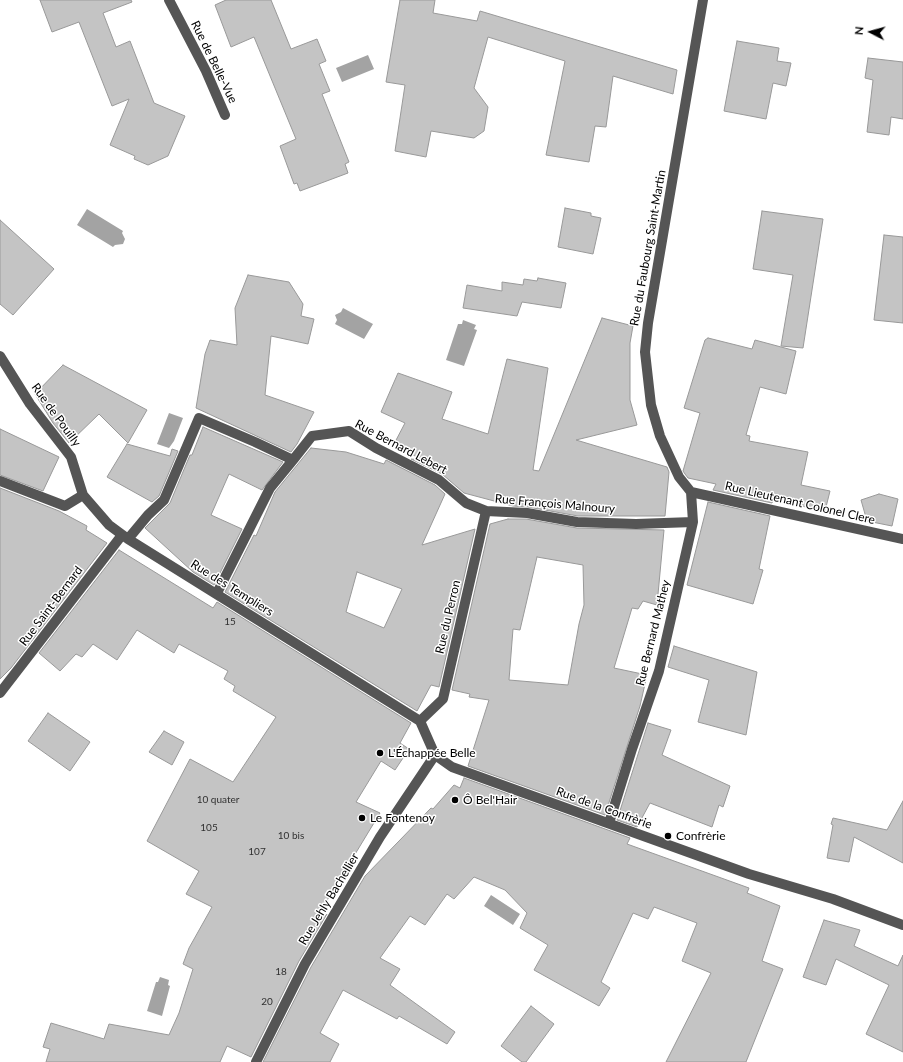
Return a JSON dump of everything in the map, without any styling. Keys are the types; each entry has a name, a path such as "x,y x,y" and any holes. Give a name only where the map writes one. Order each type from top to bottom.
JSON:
{"street":[{"name":"Rue de Belle-Vue","path":"169,0 206,71 225,115"},
{"name":"Rue du Faubourg Saint-Martin","path":"691,492 679,477 660,436 651,405 645,352 648,323 702,0"},
{"name":"Rue de Pouilly","path":"0,356 30,404 71,457 83,495"},
{"name":"Rue Saint-Bernard","path":"0,693 124,537 164,500 199,418 256,442 293,460"},
{"name":"Rue Bernard Lebert","path":"217,593 270,488 312,436 348,431 376,448 439,480 466,503 486,511"},
{"path":"0,481 65,506 83,495"},
{"name":"Rue Bernard Mathey","path":"609,823 632,749 659,671 693,522 691,492"},
{"name":"Rue Lieutenant Colonel Clere","path":"691,492 903,539"},
{"name":"Rue des Templiers","path":"83,495 97,513 124,537 217,593 420,721"},
{"name":"Rue François Malnoury","path":"486,511 527,513 577,522 636,524 693,522"},
{"name":"Rue du Perron","path":"420,721 443,700 486,511"},
{"path":"420,721 435,755"},
{"name":"Rue de la Confrèrie","path":"435,755 452,767 749,874 833,899 903,926"},
{"name":"Rue Jehly Bachellier","path":"256,1062 305,964 380,837 435,755"}],"shaded area":[{"path":"368,55 374,69 342,82 336,68"},
{"path":"87,209 123,231 122,233 125,239 123,244 115,245 113,247 77,225"},
{"path":"343,308 373,324 364,339 335,324 337,320 335,315 341,312"},
{"path":"463,320 476,325 474,329 477,330 464,366 446,360 458,324 462,324"},
{"path":"169,413 183,418 174,441 169,448 157,444"},
{"path":"491,895 520,914 513,925 484,906"},
{"path":"160,977 169,980 168,985 170,986 162,1016 147,1011 156,982 158,982"}],"building":[{"path":"40,0 131,0 132,2 103,13 116,47 130,41 154,103 185,116 168,156 148,165 134,159 135,156 110,145 129,99 112,106 79,22 52,32"},
{"path":"226,0 271,0 291,49 317,39 326,61 319,64 330,91 322,94 349,162 345,164 348,173 300,191 297,183 294,184 280,146 296,139 254,37 231,47 215,5"},
{"path":"400,0 435,0 433,13 477,21 480,11 677,70 673,94 613,76 606,127 595,126 589,162 546,155 565,61 488,37 474,88 488,107 484,131 474,138 431,131 426,157 395,151 405,85 386,82"},
{"path":"737,41 779,48 777,61 791,63 786,86 773,83 766,119 724,111"},
{"path":"868,58 903,62 903,119 891,117 889,135 867,132 873,80 865,78"},
{"path":"565,208 591,213 591,216 601,218 593,254 558,247"},
{"path":"762,211 823,219 803,348 781,346 793,275 753,269"},
{"path":"0,220 54,269 13,315 0,304"},
{"path":"884,235 903,237 903,323 874,320"},
{"path":"248,275 289,282 303,304 301,316 314,319 308,344 271,336 265,395 314,412 297,444 291,452 196,408 205,354 210,340 237,345 235,308"},
{"path":"538,278 566,283 561,308 522,302 517,316 463,308 467,285 502,291 502,282 523,285 524,279 537,281"},
{"path":"602,318 633,326 630,343 630,400 637,425 576,440 667,467 669,472 665,516 578,516 528,507 513,506 464,493 442,474 411,459 422,460 394,444 405,423 381,412 398,373 452,392 442,419 488,434 507,359 548,368 533,470 539,471"},
{"path":"708,338 752,349 755,340 796,351 786,394 760,387 746,435 750,436 749,441 808,452 801,485 830,491 825,511 773,500 772,503 713,490 716,484 688,478 685,474 683,471 700,413 684,408 705,340"},
{"path":"63,365 147,410 128,443 99,414 69,443 53,423 35,394"},
{"path":"203,427 283,462 262,490 229,474 211,515 242,529 214,585 193,572 145,528 170,503"},
{"path":"0,429 59,457 43,491 0,475"},
{"path":"127,444 170,456 172,449 178,451 159,496 152,502 107,477"},
{"path":"311,448 346,452 384,464 386,460 435,485 445,494 422,545 475,529 439,687 431,685 417,711 225,592 254,535 256,536 275,492","holes":["357,572 402,589 384,628 346,612"]},
{"path":"0,488 59,511 87,526 86,530 107,543 11,668 0,679"},
{"path":"879,494 898,499 892,526 867,521 861,500"},
{"path":"708,502 770,516 759,569 763,570 753,604 687,585"},
{"path":"508,519 526,519 577,528 664,530 657,605 643,601 638,609 632,608 614,668 647,675 640,706 605,815 468,766 489,700 469,697 470,694 452,690 490,524","holes":["537,557 583,565 584,605 568,685 509,680 513,629 520,630"]},
{"path":"119,550 213,608 217,602 411,723 400,743 409,749 395,770 381,761 356,802 380,813 320,912 325,916 327,914 299,961 251,1057 227,1046 220,1062 46,1062 50,1049 43,1047 51,1023 104,1039 109,1024 169,1035 179,1013 193,969 183,964 189,948 212,907 186,894 199,871 147,841 190,759 233,782 276,717 233,691 235,686 224,679 228,671 179,644 174,653 137,630 117,660 93,644 82,657 76,654 60,671 39,653"},
{"path":"674,646 757,672 746,735 698,722 709,680 668,667"},
{"path":"48,713 90,742 70,771 28,741"},
{"path":"648,723 671,730 662,755 730,786 723,807 719,805 712,827 650,803 637,827 617,820"},
{"path":"164,731 184,742 172,765 149,752"},
{"path":"464,778 630,838 627,844 749,888 747,893 780,906 762,961 783,969 746,1062 666,1062 711,973 682,961 697,923 654,907 648,919 633,913 601,982 610,988 599,1006 534,970 548,945 520,928 527,913 505,890 474,877 454,899 447,894 425,925 410,916 380,958 400,969 390,985 455,1032 447,1044 399,1016 397,1019 343,990 320,1033 339,1044 330,1062 263,1062 311,967 365,876 431,808 433,809 454,785 460,788"},
{"path":"903,801 903,863 854,837 849,862 827,858 833,818 887,830"},
{"path":"824,920 860,930 854,946 898,966 903,955 903,1052 866,1034 889,985 836,959 826,985 803,977"},
{"path":"531,1006 554,1024 526,1062 522,1062 501,1046"}],"place":[{"name":"L'Échappée Belle","path":"380,753"},
{"name":"Ô Bel'Hair","path":"455,800"},
{"name":"Le Fontenoy","path":"362,818"},
{"name":"Confrèrie","path":"668,836"}]}
